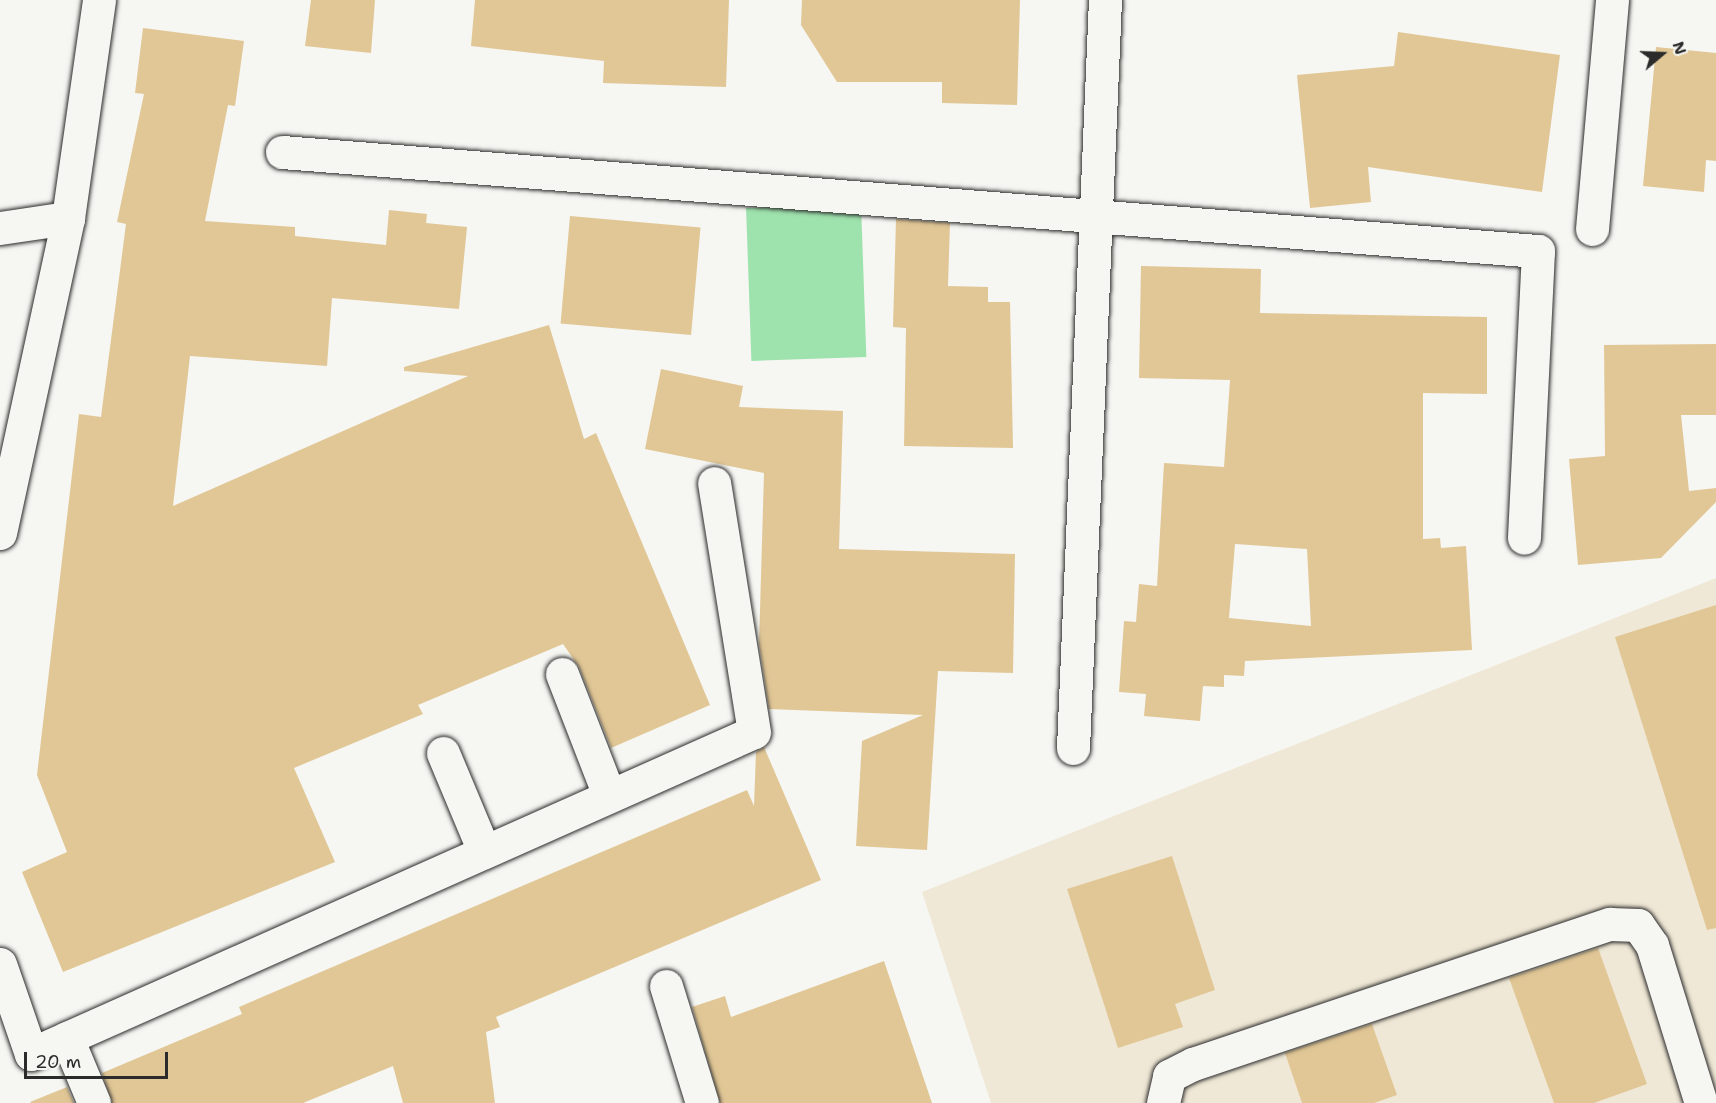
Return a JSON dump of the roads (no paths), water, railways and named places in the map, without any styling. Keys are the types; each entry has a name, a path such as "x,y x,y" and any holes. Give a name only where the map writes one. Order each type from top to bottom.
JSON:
{"street":[{"path":"0,533 69,218 99,0"},
{"path":"1073,748 1105,0"},
{"path":"1592,229 1612,0"},
{"path":"282,152 1539,251 1524,538"},
{"path":"0,228 69,218"},
{"path":"0,964 31,1054 754,732 714,483"},
{"path":"562,674 609,795"},
{"path":"443,753 484,851"},
{"path":"1162,1103 1169,1076 1193,1064 1610,924 1638,925 1652,945 1701,1103"},
{"path":"666,986 702,1103"},
{"path":"67,1038 94,1103"}]}
